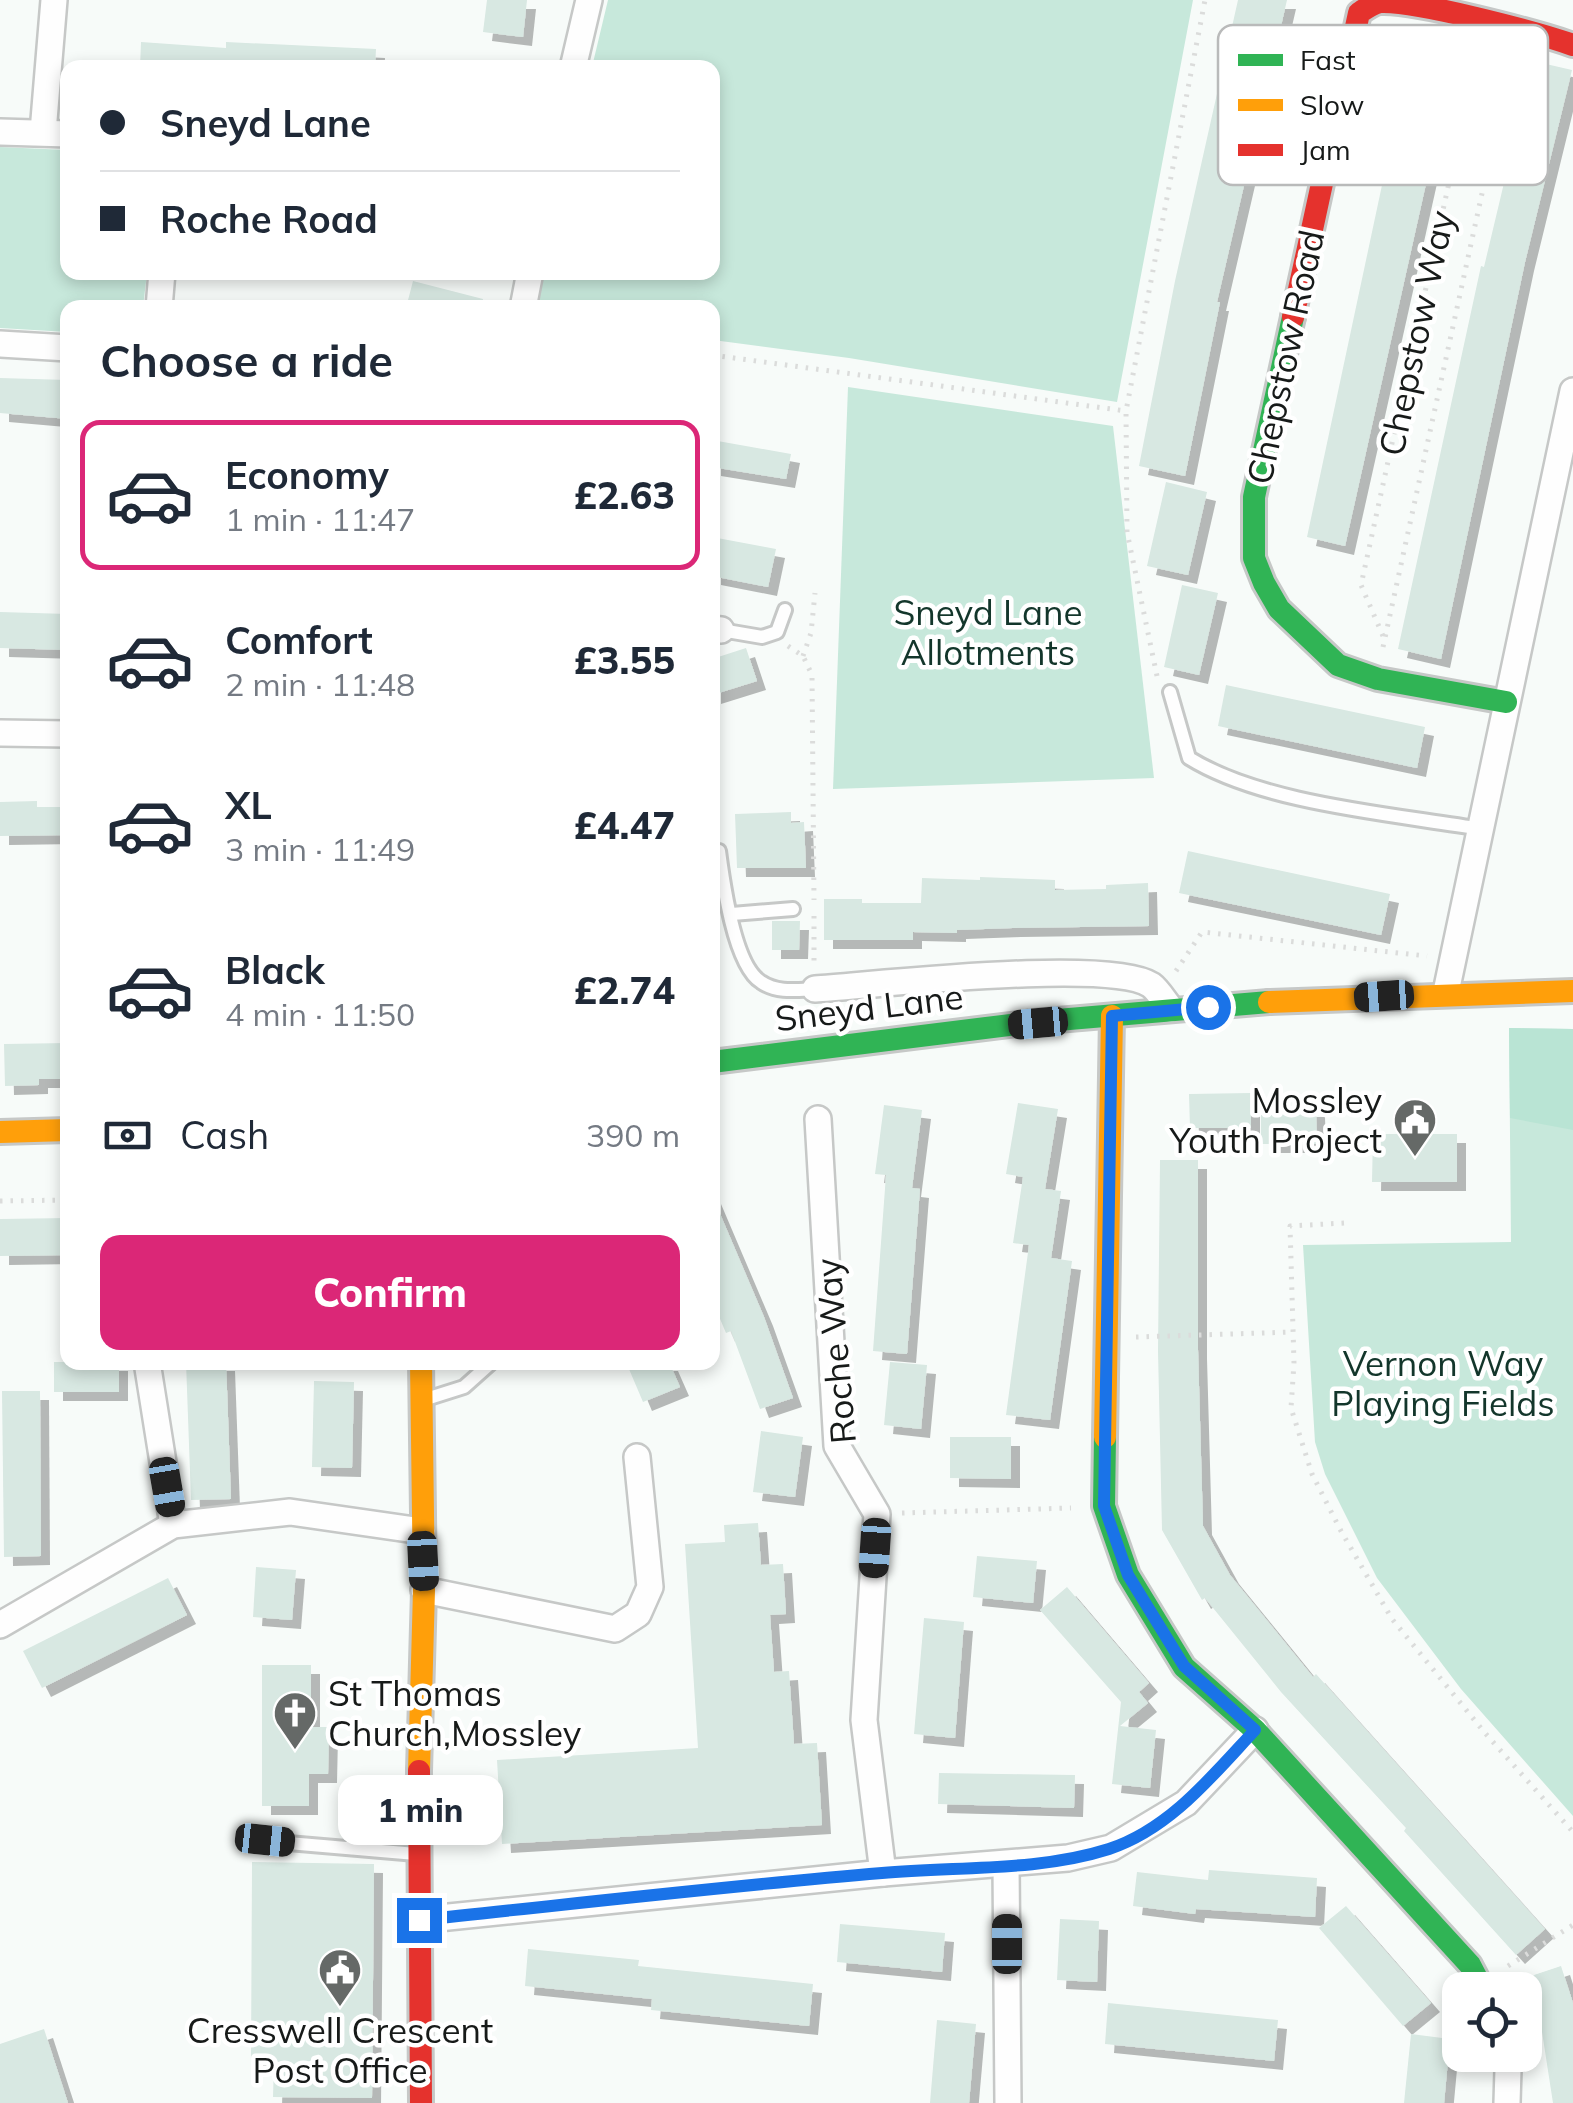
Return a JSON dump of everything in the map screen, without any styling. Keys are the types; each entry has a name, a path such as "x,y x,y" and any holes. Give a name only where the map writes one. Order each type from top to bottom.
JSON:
{"street":[{"path":"0,132 55,133 54,0"},
{"path":"575,60 589,0"},
{"name":"Chepstow Road","path":"1356,25 1359,12 1377,1 1406,3 1499,25"},
{"name":"Chepstow Road","path":"1548,38 1573,45"},
{"name":"Chepstow Road","path":"1321,185 1254,496 1254,558 1280,609 1338,665 1378,679 1506,702"},
{"path":"0,344 60,348"},
{"path":"1446,992 1573,391"},
{"path":"0,733 60,734"},
{"path":"814,989 1064,973 1117,974 1152,986 1170,1009"},
{"name":"Sneyd Lane","path":"720,1061 1170,1009 1446,992 1573,991"},
{"path":"1112,1016 1104,1506 1128,1575 1184,1666 1255,1730 1474,1972"},
{"name":"Roche Way","path":"817,1118 837,1446 877,1514"},
{"path":"0,1132 60,1130"},
{"path":"148,1370 173,1525"},
{"path":"421,1370 424,1590 419,1731 421,2103"},
{"path":"424,1590 614,1629 638,1614 650,1587 636,1457"},
{"path":"0,1626 173,1525 290,1512 422,1531"},
{"path":"877,1514 864,1720 883,1872"},
{"path":"419,1920 883,1872 1068,1858 1111,1848 1142,1833 1186,1803 1255,1730"},
{"path":"1006,1864 1008,2103"},
{"path":"1506,2072 1507,2103"}],"lane":[{"path":"720,630 762,637 777,632 785,610"},
{"path":"1170,692 1189,758 1218,776 1291,797 1481,830"},
{"path":"720,859 724,891 744,962 759,982 779,990 814,989"},
{"path":"732,914 794,909"},
{"path":"420,1401 464,1386 483,1370"},
{"path":"265,1840 419,1855"}],"path":[{"path":"1170,692 1155,674 1127,532 1126,411 1205,0"},
{"name":"Chepstow Way","path":"1384,639 1360,585 1448,185"},
{"name":"Chepstow Way","path":"1378,679 1484,185"},
{"path":"720,356 1126,411"},
{"path":"803,656 811,633 816,592"},
{"path":"762,637 785,644 803,656 812,675 814,989"},
{"path":"1152,986 1172,976 1202,932 1455,959"},
{"path":"0,1200 60,1200"},
{"path":"1344,1223 1290,1226 1291,1408 1312,1474 1392,1619 1573,1832"},
{"path":"1107,1338 1292,1332"},
{"path":"877,1514 1104,1506"},
{"path":"1502,1972 1573,1925"}],"green space":[{"path":"608,0 1193,0 1117,402 720,341 720,300 537,300 541,280 720,280 720,60 594,60"},
{"path":"0,147 60,150 60,280 146,280 144,300 60,300 60,332 0,328"},
{"name":"Sneyd Lane Allotments","path":"848,387 1113,426 1154,778 833,789"},
{"name":"Vernon Way Playing Fields","path":"1509,1028 1573,1029 1573,1816 1461,1689 1377,1578 1325,1474 1315,1442 1303,1245 1511,1242"},
{"path":"1509,1028 1573,1029 1573,1130 1510,1118"}],"building":[{"path":"487,0 527,0 523,37 483,32"},
{"path":"1238,0 1287,0 1281,25 1232,25"},
{"path":"141,42 226,48 226,42 376,49 375,60 140,60"},
{"path":"1548,64 1572,70 1548,168"},
{"path":"1218,89 1218,185 1244,185 1217,302 1185,476 1139,466"},
{"path":"1382,185 1426,185 1345,546 1307,537"},
{"path":"1504,185 1544,185 1441,659 1398,649 1481,266 1484,267"},
{"path":"413,281 483,299 483,300 408,300"},
{"path":"0,378 60,380 60,418 0,413"},
{"path":"720,441 791,454 786,479 720,468"},
{"path":"1166,482 1207,492 1188,575 1147,566"},
{"path":"720,538 776,549 768,587 720,578"},
{"path":"1182,585 1218,593 1199,675 1164,667"},
{"path":"0,612 60,614 60,650 0,648"},
{"path":"746,648 757,681 720,693 720,656"},
{"path":"1226,685 1425,727 1417,768 1218,726"},
{"path":"37,801 37,807 60,807 60,835 0,836 0,802"},
{"path":"791,812 791,823 804,822 806,868 737,868 735,814"},
{"path":"1188,851 1390,894 1381,935 1179,893"},
{"path":"922,878 1055,880 1055,890 1148,883 1149,926 957,930 913,932 913,940 824,940 824,899 921,903"},
{"path":"772,921 800,921 799,950 772,950"},
{"path":"60,1043 60,1079 39,1079 39,1085 5,1086 4,1044"},
{"path":"1251,1093 1251,1128 1190,1128 1189,1094"},
{"path":"1018,1103 1058,1109 1045,1189 1061,1191 1051,1258 1072,1261 1050,1420 1006,1415 1029,1245 1013,1243 1023,1177 1006,1174"},
{"path":"884,1105 922,1110 912,1188 920,1189 907,1354 873,1351 886,1175 875,1174"},
{"path":"1261,1108 1316,1108 1317,1144 1261,1144"},
{"name":"Mossley Youth Project","path":"1373,1134 1457,1134 1457,1182 1372,1182"},
{"path":"1160,1160 1198,1160 1203,1526 1230,1575 1313,1677 1316,1674 1545,1929 1516,1955 1281,1692 1205,1598 1202,1600 1162,1530 1158,1351"},
{"path":"720,1214 793,1398 760,1409 731,1331 726,1333 720,1319"},
{"path":"60,1218 60,1255 0,1256 0,1219"},
{"path":"54,1362 60,1362 60,1370 119,1370 119,1392 54,1392"},
{"path":"890,1362 927,1365 921,1429 884,1425"},
{"path":"186,1370 226,1370 231,1499 191,1500"},
{"path":"629,1370 673,1370 680,1387 643,1402"},
{"path":"314,1381 354,1382 352,1468 312,1467"},
{"path":"2,1391 40,1391 41,1556 4,1557"},
{"path":"761,1431 803,1437 795,1497 753,1492"},
{"path":"950,1437 1011,1437 1011,1479 950,1478"},
{"path":"758,1523 761,1565 783,1564 786,1614 770,1615 774,1672 789,1671 794,1744 817,1743 822,1825 502,1844 497,1760 698,1748 685,1544 725,1542 724,1525"},
{"path":"977,1556 1037,1561 1033,1603 973,1597"},
{"path":"256,1567 296,1570 292,1620 253,1617"},
{"path":"168,1578 187,1615 42,1688 23,1651"},
{"path":"1067,1587 1149,1683 1139,1692 1148,1703 1120,1726 1156,1730 1150,1788 1112,1784 1121,1702 1040,1610"},
{"path":"924,1618 964,1622 955,1738 914,1734"},
{"name":"St Thomas Church,Mossley","path":"262,1665 311,1665 311,1727 329,1727 328,1774 309,1774 309,1806 262,1806"},
{"path":"939,1773 1075,1775 1074,1808 938,1804"},
{"path":"252,1862 374,1864 372,2098 273,2097 274,2062 251,2062"},
{"path":"1209,1870 1317,1878 1315,1917 1196,1909 1195,1914 1133,1906 1137,1872 1208,1880"},
{"path":"1346,1906 1431,2003 1403,2026 1319,1928"},
{"path":"1060,1919 1099,1921 1097,1982 1057,1980"},
{"path":"840,1924 945,1933 942,1972 837,1962"},
{"path":"528,1949 639,1960 638,1966 813,1984 809,2026 651,2010 652,1999 525,1986"},
{"path":"1561,1966 1573,2003 1573,2103 1553,2103 1542,2032 1542,1972"},
{"path":"1108,2003 1278,2020 1274,2061 1105,2044"},
{"path":"937,2020 976,2024 969,2103 930,2103"},
{"path":"44,2029 68,2103 0,2103 0,2044"},
{"path":"1411,2034 1442,2038 1442,2072 1447,2072 1444,2103 1404,2103"}],"traffic: fast":[{"path":"1293,317 1254,497 1254,558 1264,583 1279,609 1338,665 1378,679 1506,702"},
{"path":"720,1061 1034,1022 1269,1002"},
{"path":"1105,1437 1104,1506 1128,1575 1184,1667 1255,1730 1474,1972"}],"traffic: slow":[{"path":"1269,1002 1573,991"},
{"path":"1105,1437 1112,1016"},
{"path":"0,1132 60,1130"},
{"path":"419,1771 424,1590 421,1370"}],"traffic: jam":[{"path":"1356,25 1359,13 1380,2 1420,6 1505,25"},
{"path":"1548,38 1573,45"},
{"path":"1293,317 1322,185"},
{"path":"419,1771 421,2103"}],"place":[{"name":"Mossley Youth Project","path":"1415,1158"},
{"name":"St Thomas Church,Mossley","path":"295,1751"},
{"name":"Cresswell Crescent Post Office","path":"340,2008"}],"route":[{"path":"419,1920 883,1872 1068,1858 1111,1848 1142,1833 1186,1803 1255,1730 1184,1666 1128,1575 1104,1506 1112,1016 1208,1007"}]}
